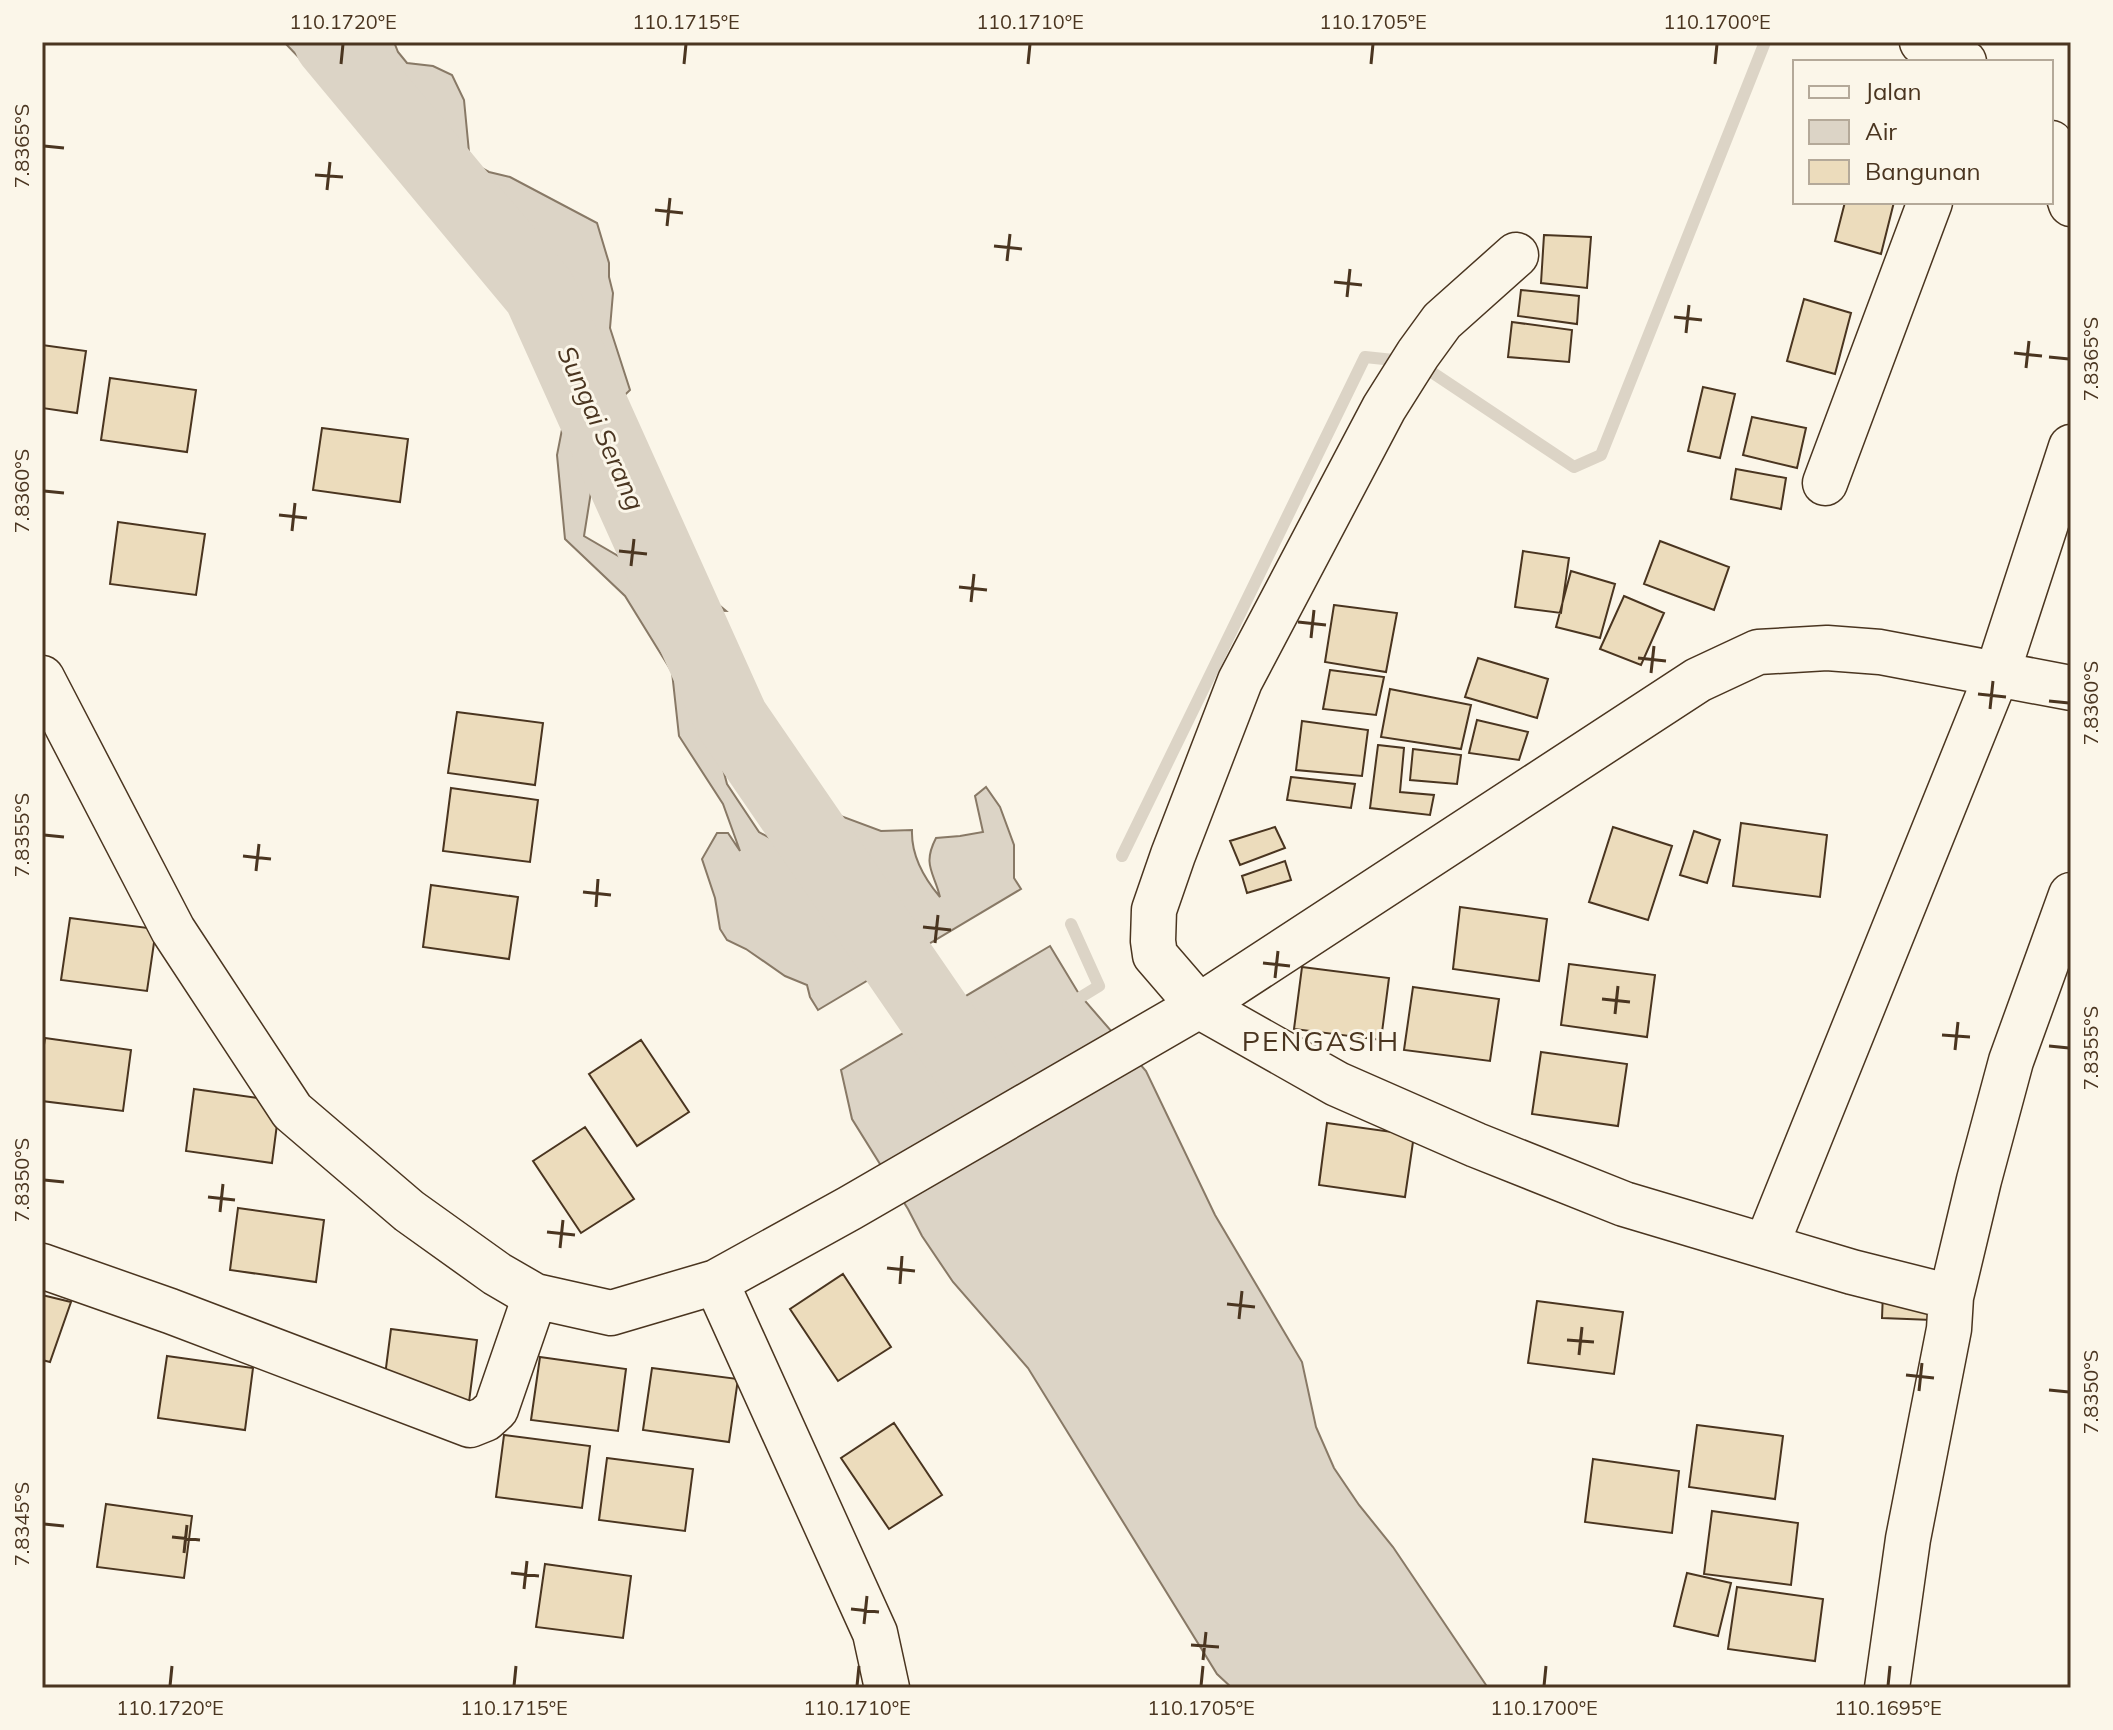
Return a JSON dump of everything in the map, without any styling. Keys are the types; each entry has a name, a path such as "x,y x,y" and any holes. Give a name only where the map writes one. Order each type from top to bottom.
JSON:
{"street":[{"path":"1922,42 1960,60"},
{"path":"2053,149 2071,204"},
{"path":"1825,483 1929,204"},
{"path":"1516,255 1442,321 1418,354 1384,408 1240,681 1154,910 1155,955 1183,1015 1476,1145 1624,1204 1951,1297"},
{"path":"1766,1246 1997,674 2071,447"},
{"path":"42,678 173,930 292,1111 409,1211 497,1274 535,1296 611,1313 716,1282 850,1208 1183,1015 1698,680 1758,652 1827,648 1880,652 2071,688"},
{"path":"1887,1688 1908,1539 1949,1329 1951,1297 2011,1061 2071,895"},
{"path":"42,1266 470,1425 485,1419 496,1409 535,1296"},
{"path":"716,1282 875,1633 887,1688"}],"water":[{"path":"284,42 394,42 407,63 433,66 452,75 464,100 469,152 478,166 510,177 597,223 609,263 613,293 610,328 630,390 598,421 598,448 584,536 639,568 681,573 726,611 670,609 675,638 704,675 710,691 700,700 696,714 705,739 722,765 727,784 759,832 786,847 791,839 841,816 881,831 912,830 920,866 940,897 930,868 932,847 936,838 983,832 975,796 986,787 1000,807 1014,845 1014,878 1021,889 818,1010 807,985 785,976 727,940 720,929 715,898 702,859 717,833 728,833 740,851 723,804 679,736 672,672 625,596 565,539 557,455 567,404 555,289 481,243"},
{"path":"1050,946 1079,994 1146,1071 1215,1215 1302,1362 1316,1427 1334,1468 1393,1547 1488,1688 1232,1688 1217,1674 1028,1368 953,1282 852,1119 841,1070"}],"building":[{"path":"1844,204 1894,204 1881,254 1835,241"},
{"path":"1544,235 1591,237 1587,288 1541,283"},
{"path":"1521,290 1579,296 1577,324 1518,316"},
{"path":"1804,299 1851,313 1835,374 1787,361"},
{"path":"1512,322 1572,330 1569,362 1508,357"},
{"path":"42,345 86,351 77,413 42,408"},
{"path":"110,378 196,390 187,452 101,440"},
{"path":"1703,387 1735,394 1720,458 1688,451"},
{"path":"1752,417 1806,428 1797,468 1743,455"},
{"path":"322,428 408,439 400,502 313,490"},
{"path":"1736,469 1786,478 1781,509 1731,499"},
{"path":"118,522 205,534 196,595 110,584"},
{"path":"1660,541 1729,567 1714,610 1644,584"},
{"path":"1523,551 1569,558 1561,613 1515,607"},
{"path":"1571,571 1615,584 1600,638 1556,627"},
{"path":"1624,596 1664,613 1641,665 1600,649"},
{"path":"1334,605 1397,613 1386,672 1325,662"},
{"path":"1478,658 1548,679 1537,718 1465,697"},
{"path":"1330,670 1384,677 1376,715 1323,709"},
{"path":"1390,689 1471,705 1461,749 1381,737"},
{"path":"457,712 543,723 535,785 448,773"},
{"path":"1477,720 1528,732 1519,760 1469,753"},
{"path":"1302,721 1368,730 1362,776 1296,770"},
{"path":"1378,745 1404,748 1400,792 1434,795 1430,815 1370,808"},
{"path":"1413,749 1461,755 1457,784 1410,780"},
{"path":"1291,777 1355,784 1351,808 1287,800"},
{"path":"451,788 538,800 530,862 443,851"},
{"path":"1741,823 1827,835 1820,897 1733,886"},
{"path":"1275,827 1285,848 1240,865 1230,841"},
{"path":"1613,827 1672,846 1648,920 1589,902"},
{"path":"1694,831 1720,840 1707,883 1680,875"},
{"path":"1285,861 1291,880 1247,893 1242,876"},
{"path":"431,885 518,897 509,959 423,947"},
{"path":"1460,907 1547,919 1539,981 1453,969"},
{"path":"70,918 156,929 147,991 61,980"},
{"path":"1569,964 1655,975 1647,1037 1561,1025"},
{"path":"1302,967 1389,978 1381,1040 1294,1029"},
{"path":"1413,987 1499,999 1490,1061 1404,1050"},
{"path":"45,1038 131,1050 123,1111 42,1101"},
{"path":"641,1040 689,1112 637,1146 589,1074"},
{"path":"1541,1052 1627,1064 1618,1126 1532,1114"},
{"path":"194,1089 280,1101 272,1163 186,1151"},
{"path":"1327,1123 1414,1135 1405,1197 1319,1185"},
{"path":"585,1127 634,1199 581,1233 533,1161"},
{"path":"238,1208 324,1220 316,1282 230,1270"},
{"path":"843,1274 891,1347 838,1381 790,1309"},
{"path":"1883,1292 1933,1294 1932,1320 1882,1318"},
{"path":"42,1295 71,1302 50,1362 42,1360"},
{"path":"1537,1301 1623,1312 1614,1374 1528,1363"},
{"path":"391,1329 477,1340 469,1402 383,1391"},
{"path":"167,1356 253,1368 245,1430 158,1418"},
{"path":"540,1357 626,1369 618,1431 531,1420"},
{"path":"652,1368 738,1379 729,1442 643,1430"},
{"path":"894,1423 942,1495 889,1529 841,1458"},
{"path":"1697,1425 1783,1436 1775,1499 1689,1487"},
{"path":"504,1435 590,1446 582,1508 496,1497"},
{"path":"607,1458 693,1469 685,1531 599,1520"},
{"path":"1593,1459 1679,1471 1672,1533 1585,1522"},
{"path":"106,1504 192,1516 184,1578 97,1567"},
{"path":"1712,1511 1798,1523 1791,1585 1704,1574"},
{"path":"545,1564 631,1576 623,1638 536,1627"},
{"path":"1687,1573 1731,1583 1718,1636 1674,1626"},
{"path":"1737,1587 1823,1599 1815,1661 1728,1649"}],"waterway":[{"name":"Sungai Serang","path":"331,42 540,293 732,720 991,1097"},
{"path":"1421,365 1574,467 1601,455 1765,42"},
{"path":"1122,856 1365,357 1403,361"},
{"path":"1068,1005 1099,986 1071,924"}],"district":[{"name":"PENGASIH","path":"1321,1041"}]}
